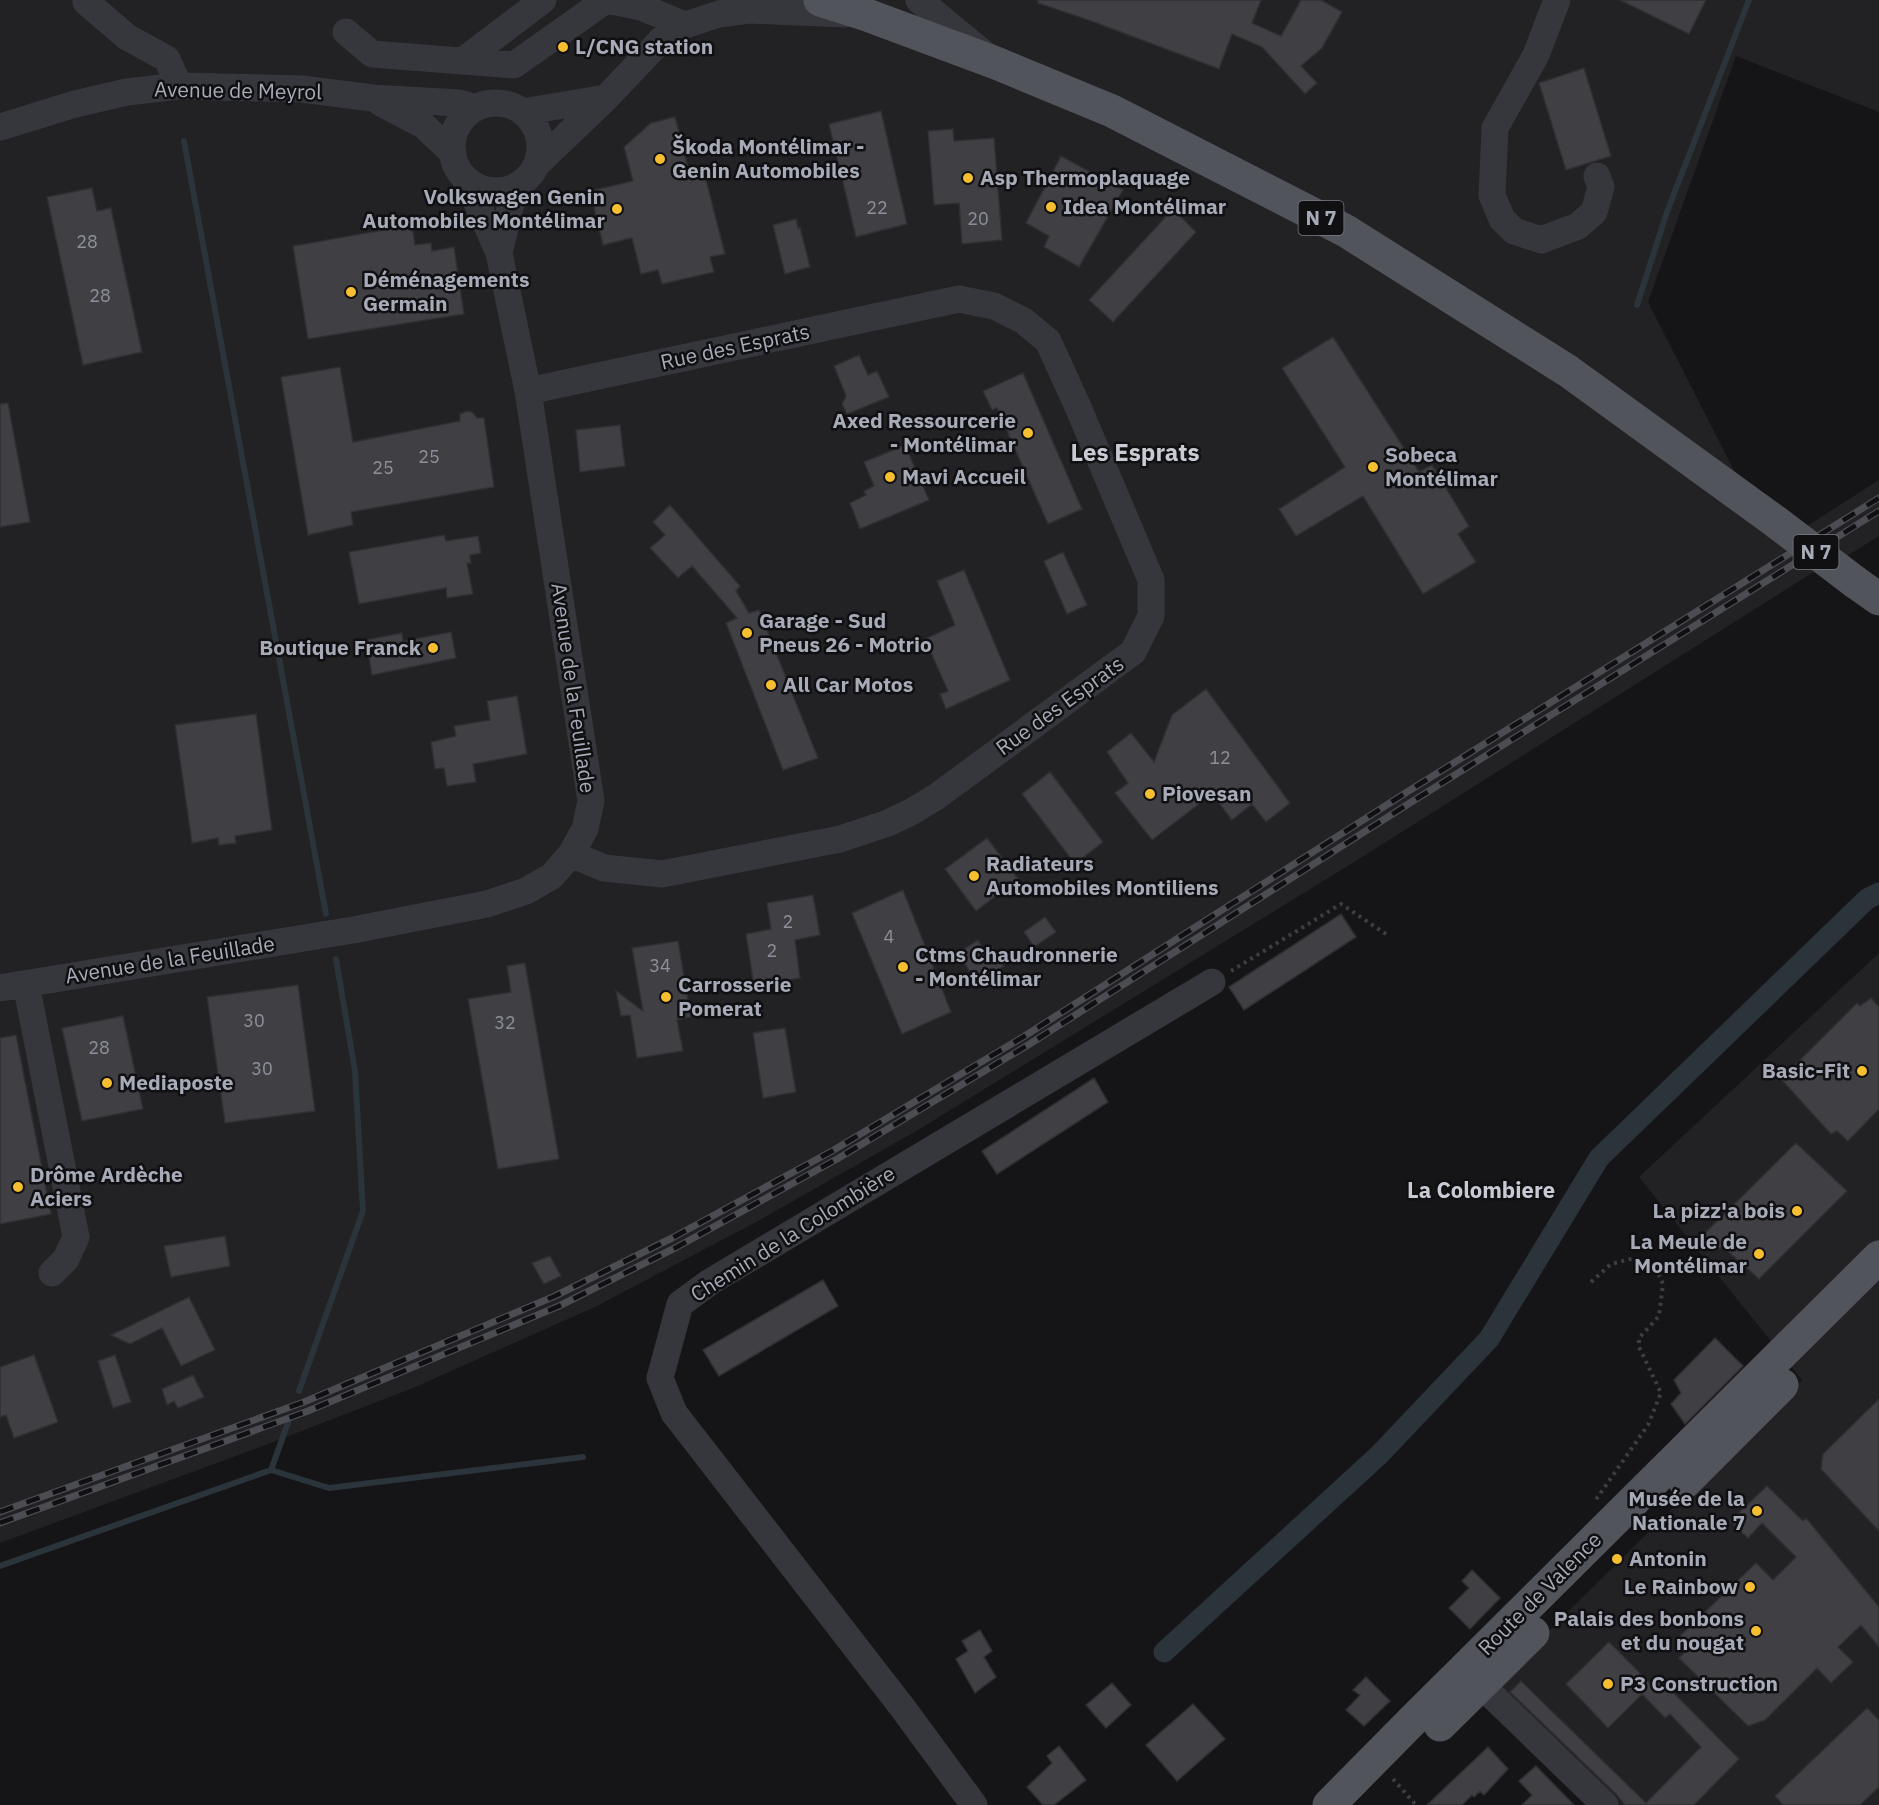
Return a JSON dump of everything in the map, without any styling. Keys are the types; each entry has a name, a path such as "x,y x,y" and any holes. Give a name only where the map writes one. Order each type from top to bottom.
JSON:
{"main road":[{"name":"N 7","path":"820,0 996,63 1112,111 1346,231 1568,371 1867,591"},
{"name":"Route de Valence","path":"1329,1805 1879,1257"},
{"name":"Route de Valence","path":"1356,1805 1481,1685 1879,1289"}],"street":[{"path":"477,62 543,0"},
{"path":"477,62 576,0"},
{"path":"346,32 372,54 514,65 606,0 641,7 686,25"},
{"path":"919,0 996,63"},
{"path":"1557,0 1536,55 1495,128 1492,195 1502,219 1515,231 1542,240 1578,226 1594,212 1601,187 1597,176"},
{"path":"86,2 127,37 167,59 179,86"},
{"path":"537,164 606,98 661,40 686,25 719,14 749,10 867,15"},
{"name":"Avenue de Meyrol","path":"0,127 75,104 127,92 179,86 302,89 372,98 459,103 476,108"},
{"name":"Avenue de Meyrol","path":"372,98 423,125 453,153"},
{"path":"522,112 606,98"},
{"path":"488,104 512,106 522,112 537,130 540,141 540,153 532,174 514,187 502,191 490,191 467,180 456,163 453,153 458,127 465,116 476,108 488,104"},
{"name":"Avenue de la Feuillade","path":"13,986 353,930 487,904 526,891 552,876 571,854 585,829 591,801 528,391 499,253 467,180"},
{"name":"Avenue de la Feuillade","path":"499,253 514,187"},
{"name":"Rue des Esprats","path":"528,391 959,299 994,306 1024,321 1048,341 1151,580 1151,616 1133,652 936,797 888,823 840,839 662,874 604,868 571,854"},
{"name":"Chemin de la Colombière","path":"974,1805 674,1413 660,1378 680,1304 710,1282 1212,982"},
{"path":"13,986 76,1237 66,1259 52,1273"},
{"path":"1481,1685 1605,1805"}],"path":[{"path":"1212,982 1341,904 1389,936"},
{"path":"1592,1282 1611,1264 1635,1258 1654,1264 1663,1284 1659,1316 1639,1338 1639,1347 1661,1393 1648,1425 1593,1503 1592,1515 1600,1533"},
{"path":"1393,1779 1416,1805"}],"shaded area":[{"path":"0,0 1879,0 1879,112 1736,56 1648,302 1767,535 1817,570 1351,864 918,1130 758,1221 597,1306 413,1388 0,1543"},
{"path":"1879,480 1879,536 1847,556 1807,526"},
{"path":"1879,953 1879,1805 1613,1805 1492,1687 1802,1380 1639,1177"}],"building":[{"path":"1038,0 1261,0 1252,23 1281,36 1301,0 1321,0 1342,12 1322,48 1301,66 1317,83 1305,94 1262,47 1232,34 1219,69 1038,3"},
{"path":"1620,0 1706,0 1689,34"},
{"path":"1584,68 1611,156 1566,170 1539,83"},
{"path":"881,111 907,224 856,237 829,124"},
{"path":"675,117 689,171 703,168 725,254 710,257 714,272 662,284 658,270 641,274 632,238 603,245 590,191 633,181 624,147 651,123"},
{"path":"953,129 954,141 994,138 1002,240 962,244 959,203 934,205 928,131"},
{"path":"1061,156 1123,190 1079,267 1044,247 1049,236 1026,223"},
{"path":"92,188 97,211 111,208 142,352 83,365 47,197"},
{"path":"1173,209 1196,232 1113,322 1089,300"},
{"path":"796,219 810,267 785,274 773,225"},
{"path":"412,225 415,245 431,243 432,251 454,247 464,314 308,339 293,246"},
{"path":"1333,337 1419,472 1432,465 1469,526 1458,534 1476,562 1423,594 1363,496 1296,536 1279,509 1345,467 1282,368"},
{"path":"859,355 868,375 877,371 889,397 847,414 842,404 846,396 834,366"},
{"path":"340,367 353,442 460,421 460,414 467,411 472,412 477,418 484,418 494,487 351,512 353,525 308,535 281,377"},
{"path":"1023,373 1082,509 1048,524 997,408 992,410 983,391"},
{"path":"8,403 30,522 0,527 0,404"},
{"path":"620,425 625,466 580,472 576,430"},
{"path":"905,445 929,500 860,529 850,503 866,495 864,491 874,486 864,462"},
{"path":"670,505 740,586 736,591 749,613 759,610 818,758 783,770 726,623 737,618 692,566 678,578 650,548 665,535 653,522"},
{"path":"444,535 446,541 478,536 481,553 470,555 471,563 467,563 473,594 447,598 446,588 359,604 349,552"},
{"path":"1063,552 1087,605 1067,614 1044,561"},
{"path":"964,570 1010,680 946,709 940,694 948,691 925,639 955,625 937,581"},
{"path":"451,632 456,658 372,675 366,640 402,633 403,641"},
{"path":"1206,689 1290,803 1266,822 1252,804 1232,820 1212,794 1152,840 1115,793 1128,783 1107,752 1131,733 1154,762 1172,715"},
{"path":"517,696 527,754 473,764 476,782 447,786 444,768 435,769 431,742 456,736 454,726 490,720 487,701"},
{"path":"256,714 272,830 235,836 236,843 219,845 218,838 192,843 175,725"},
{"path":"1050,772 1103,842 1075,864 1022,794"},
{"path":"987,838 1018,879 976,911 945,869"},
{"path":"903,890 951,1012 902,1034 852,913"},
{"path":"813,895 820,935 795,940 800,978 754,986 746,934 771,929 767,903"},
{"path":"1341,914 1356,937 1244,1010 1229,987"},
{"path":"1045,917 1056,932 1034,947 1024,932"},
{"path":"978,940 985,952 992,947 1004,966 977,983 958,953"},
{"path":"678,941 691,1017 677,1020 683,1051 637,1058 630,1015 621,1016 616,991 643,1011 632,948"},
{"path":"525,963 559,1159 498,1169 468,999 511,992 507,966"},
{"path":"298,985 315,1111 225,1123 207,997"},
{"path":"1871,998 1879,1007 1879,1109 1848,1141 1837,1131 1831,1134 1781,1079 1857,1003 1860,1006"},
{"path":"123,1016 143,1109 82,1121 62,1028"},
{"path":"785,1028 796,1092 763,1098 753,1033"},
{"path":"16,1035 51,1214 0,1224 0,1038"},
{"path":"1094,1078 1108,1102 997,1174 982,1151"},
{"path":"1796,1143 1847,1191 1759,1279 1722,1246 1720,1249 1703,1235"},
{"path":"225,1236 230,1266 171,1277 164,1246"},
{"path":"550,1256 561,1276 544,1284 532,1263"},
{"path":"823,1280 838,1306 719,1376 703,1350"},
{"path":"189,1297 215,1350 181,1366 162,1328 130,1344 111,1335"},
{"path":"1715,1338 1743,1366 1685,1424 1671,1404 1681,1393 1674,1380"},
{"path":"34,1355 58,1422 14,1438 6,1415 0,1417 0,1367"},
{"path":"115,1355 131,1402 113,1408 98,1361"},
{"path":"193,1375 204,1397 178,1408 174,1401 167,1405 162,1389"},
{"path":"1879,1399 1879,1531 1821,1469 1823,1454"},
{"path":"1767,1486 1803,1521 1806,1518 1879,1607 1879,1647 1861,1625 1838,1647 1853,1662 1831,1683 1817,1668 1765,1720 1748,1726 1679,1658 1690,1647 1680,1636 1756,1563 1773,1580 1796,1557 1762,1523 1748,1538 1730,1521"},
{"path":"1472,1570 1500,1598 1470,1629 1449,1608 1469,1588 1462,1581"},
{"path":"980,1630 992,1651 984,1657 996,1677 975,1693 956,1659 968,1651 962,1641"},
{"path":"1609,1642 1650,1683 1658,1677 1739,1759 1694,1805 1625,1805 1510,1692 1521,1681 1646,1803 1701,1747 1670,1714 1665,1718 1642,1694 1608,1728 1566,1684"},
{"path":"1366,1677 1390,1701 1364,1726 1346,1710 1360,1695 1353,1690"},
{"path":"1112,1683 1131,1705 1106,1728 1086,1705"},
{"path":"1193,1704 1225,1739 1177,1781 1146,1745"},
{"path":"1867,1708 1879,1720 1879,1787 1860,1805 1783,1805 1775,1796"},
{"path":"1059,1746 1086,1780 1054,1805 1043,1805 1027,1787 1052,1763 1047,1756"},
{"path":"1488,1747 1508,1769 1484,1795 1480,1791 1462,1805 1427,1805"},
{"path":"1536,1766 1574,1805 1522,1805 1532,1795 1519,1781"}],"waterway":[{"path":"1637,305 1667,212 1749,0"},
{"path":"184,141 326,914"},
{"path":"1164,1652 1379,1455 1489,1339 1599,1158 1867,899 1879,893"},
{"path":"299,1391 363,1211 355,1071 336,959"},
{"path":"271,1470 289,1420"},
{"path":"0,1566 271,1470 329,1488 583,1457"}],"railway":[{"path":"0,1512 304,1402 555,1296 672,1238 832,1151 1023,1037 1407,792 1879,498"},
{"path":"0,1523 308,1411 559,1306 677,1247 837,1159 1028,1045 1413,801 1879,511"}],"place":[{"name":"L/CNG station","path":"563,47"},
{"name":"Škoda Montélimar - Genin Automobiles","path":"660,159"},
{"name":"Asp Thermoplaquage","path":"968,178"},
{"name":"Idea Montélimar","path":"1051,207"},
{"name":"Volkswagen Genin Automobiles Montélimar","path":"617,209"},
{"name":"Déménagements Germain","path":"351,292"},
{"name":"Axed Ressourcerie - Montélimar","path":"1028,433"},
{"name":"Sobeca Montélimar","path":"1373,467"},
{"name":"Mavi Accueil","path":"890,477"},
{"name":"Garage - Sud Pneus 26 - Motrio","path":"747,633"},
{"name":"Boutique Franck","path":"433,648"},
{"name":"All Car Motos","path":"771,685"},
{"name":"Piovesan","path":"1150,794"},
{"name":"Radiateurs Automobiles Montiliens","path":"974,876"},
{"name":"Ctms Chaudronnerie - Montélimar","path":"903,967"},
{"name":"Carrosserie Pomerat","path":"666,997"},
{"name":"Basic-Fit","path":"1862,1071"},
{"name":"Mediaposte","path":"107,1083"},
{"name":"Drôme Ardèche Aciers","path":"18,1187"},
{"name":"La pizz'a bois","path":"1797,1211"},
{"name":"La Meule de Montélimar","path":"1759,1254"},
{"name":"Musée de la Nationale 7","path":"1757,1511"},
{"name":"Antonin","path":"1617,1559"},
{"name":"Le Rainbow","path":"1750,1587"},
{"name":"Palais des bonbons et du nougat","path":"1756,1631"},
{"name":"P3 Construction","path":"1608,1684"}],"district":[{"name":"Les Esprats","path":"1135,453"},
{"name":"La Colombiere","path":"1481,1190"}]}
